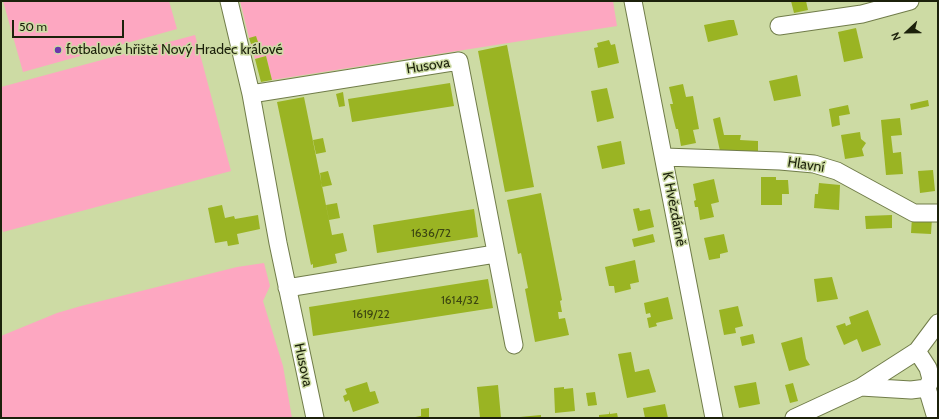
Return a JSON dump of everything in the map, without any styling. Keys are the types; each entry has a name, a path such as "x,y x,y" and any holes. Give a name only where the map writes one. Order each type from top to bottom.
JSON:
{"street":[{"name":"Husova","path":"229,1 251,94 287,288 315,418"},
{"name":"K Hvězdárně","path":"633,1 714,418"},
{"path":"779,26 862,14 891,4 910,1"},
{"name":"Husova","path":"251,94 459,61 495,254 514,345"},
{"name":"Hlavní","path":"664,157 780,160 814,164 837,170 914,213 938,213"},
{"path":"287,288 495,254"},
{"path":"794,418 861,387 917,351 938,323"},
{"path":"917,351 928,368 930,379 927,388 936,418"},
{"path":"861,387 911,390 927,388"}],"shaded area":[{"name":"fotbalové hřiště Nový Hradec králové","path":"3,1 169,1 177,29 23,72"},
{"path":"240,1 613,1 617,26 272,80 266,56 255,59 251,44 258,42 249,38"},
{"path":"195,35 231,171 3,232 1,223 1,87"},
{"path":"264,263 270,286 263,301 283,366 292,418 1,418 1,336 57,313 81,306 237,267"}],"building":[{"path":"791,1 806,1 808,10 794,13"},
{"path":"734,20 738,35 708,42 704,25"},
{"path":"856,28 863,58 844,62 838,32"},
{"path":"256,36 258,42 251,44 249,38"},
{"path":"609,40 611,45 615,44 619,63 598,68 594,48 598,47 597,43"},
{"path":"507,45 534,187 505,192 478,51"},
{"path":"266,56 272,80 261,82 255,59"},
{"path":"797,75 801,96 774,101 769,81"},
{"path":"450,83 454,106 352,122 348,99"},
{"path":"683,84 686,97 693,96 699,129 693,130 696,143 681,146 678,129 676,129 670,104 673,104 669,87"},
{"path":"607,88 614,118 597,122 591,91"},
{"path":"343,92 345,106 339,107 336,94"},
{"path":"304,97 332,235 343,233 347,251 335,254 337,263 313,268 313,264 311,265 277,102"},
{"path":"928,100 929,106 911,110 910,104"},
{"path":"848,105 850,114 839,116 840,125 832,127 829,109"},
{"path":"720,117 724,135 741,135 740,140 758,141 758,152 720,151 713,119"},
{"path":"900,118 902,135 891,136 893,153 901,152 903,174 886,175 881,120"},
{"path":"860,132 861,139 866,143 862,149 864,156 845,159 841,135"},
{"path":"323,138 326,152 316,154 313,140"},
{"path":"621,141 625,164 602,169 597,146"},
{"path":"933,170 935,191 920,193 918,171"},
{"path":"328,171 332,185 322,187 320,173"},
{"path":"761,177 776,177 776,180 788,180 789,194 782,194 782,205 761,205"},
{"path":"714,179 719,202 711,204 714,217 700,220 698,207 695,207 694,201 696,200 693,184"},
{"path":"819,183 840,185 839,210 814,208 815,194 818,194"},
{"path":"541,193 562,300 560,301 562,312 558,312 559,319 565,318 569,335 535,342 525,289 528,288 521,253 518,254 507,200"},
{"path":"337,203 340,218 329,220 326,205"},
{"path":"222,205 225,218 234,216 235,219 258,215 260,229 237,234 239,244 228,246 227,241 215,243 208,208"},
{"path":"639,208 640,211 650,209 654,227 638,231 633,209"},
{"path":"474,209 478,237 377,253 373,225"},
{"path":"892,215 892,228 866,229 865,216"},
{"path":"912,217 932,218 931,234 911,233"},
{"path":"653,234 655,242 634,247 632,239"},
{"path":"724,234 728,252 720,254 720,258 709,260 704,238"},
{"path":"635,260 639,282 630,284 631,289 615,293 614,286 609,286 605,267"},
{"path":"832,277 838,299 817,302 814,279"},
{"path":"488,279 493,308 313,336 309,307"},
{"path":"668,297 673,319 656,323 657,326 649,328 647,318 651,317 650,313 646,314 644,303"},
{"path":"738,306 743,326 735,328 736,333 724,335 719,310"},
{"path":"868,310 881,345 862,352 857,339 844,345 836,326 845,323 846,326 851,324 849,317"},
{"path":"753,334 755,343 742,346 740,337"},
{"path":"802,337 806,359 810,365 789,371 781,343"},
{"path":"631,352 635,372 649,369 656,392 627,398 618,354"},
{"path":"367,382 370,392 375,391 379,403 353,412 349,400 345,402 343,396 347,394 345,389"},
{"path":"756,382 760,404 739,408 734,386"},
{"path":"793,383 798,401 790,403 785,385"},
{"path":"498,385 501,418 480,418 477,387"},
{"path":"564,387 564,389 573,388 575,411 555,413 554,388"},
{"path":"595,392 597,405 588,406 586,393"},
{"path":"665,404 668,418 645,418 643,408"},
{"path":"429,408 429,418 410,418 421,416 421,409"},
{"path":"610,411 610,414 617,413 618,418 599,418 599,415 609,414"},
{"path":"541,415 541,418 520,418 520,417"}],"place":[{"name":"fotbalové hřiště Nový Hradec králové","path":"58,50"}]}
